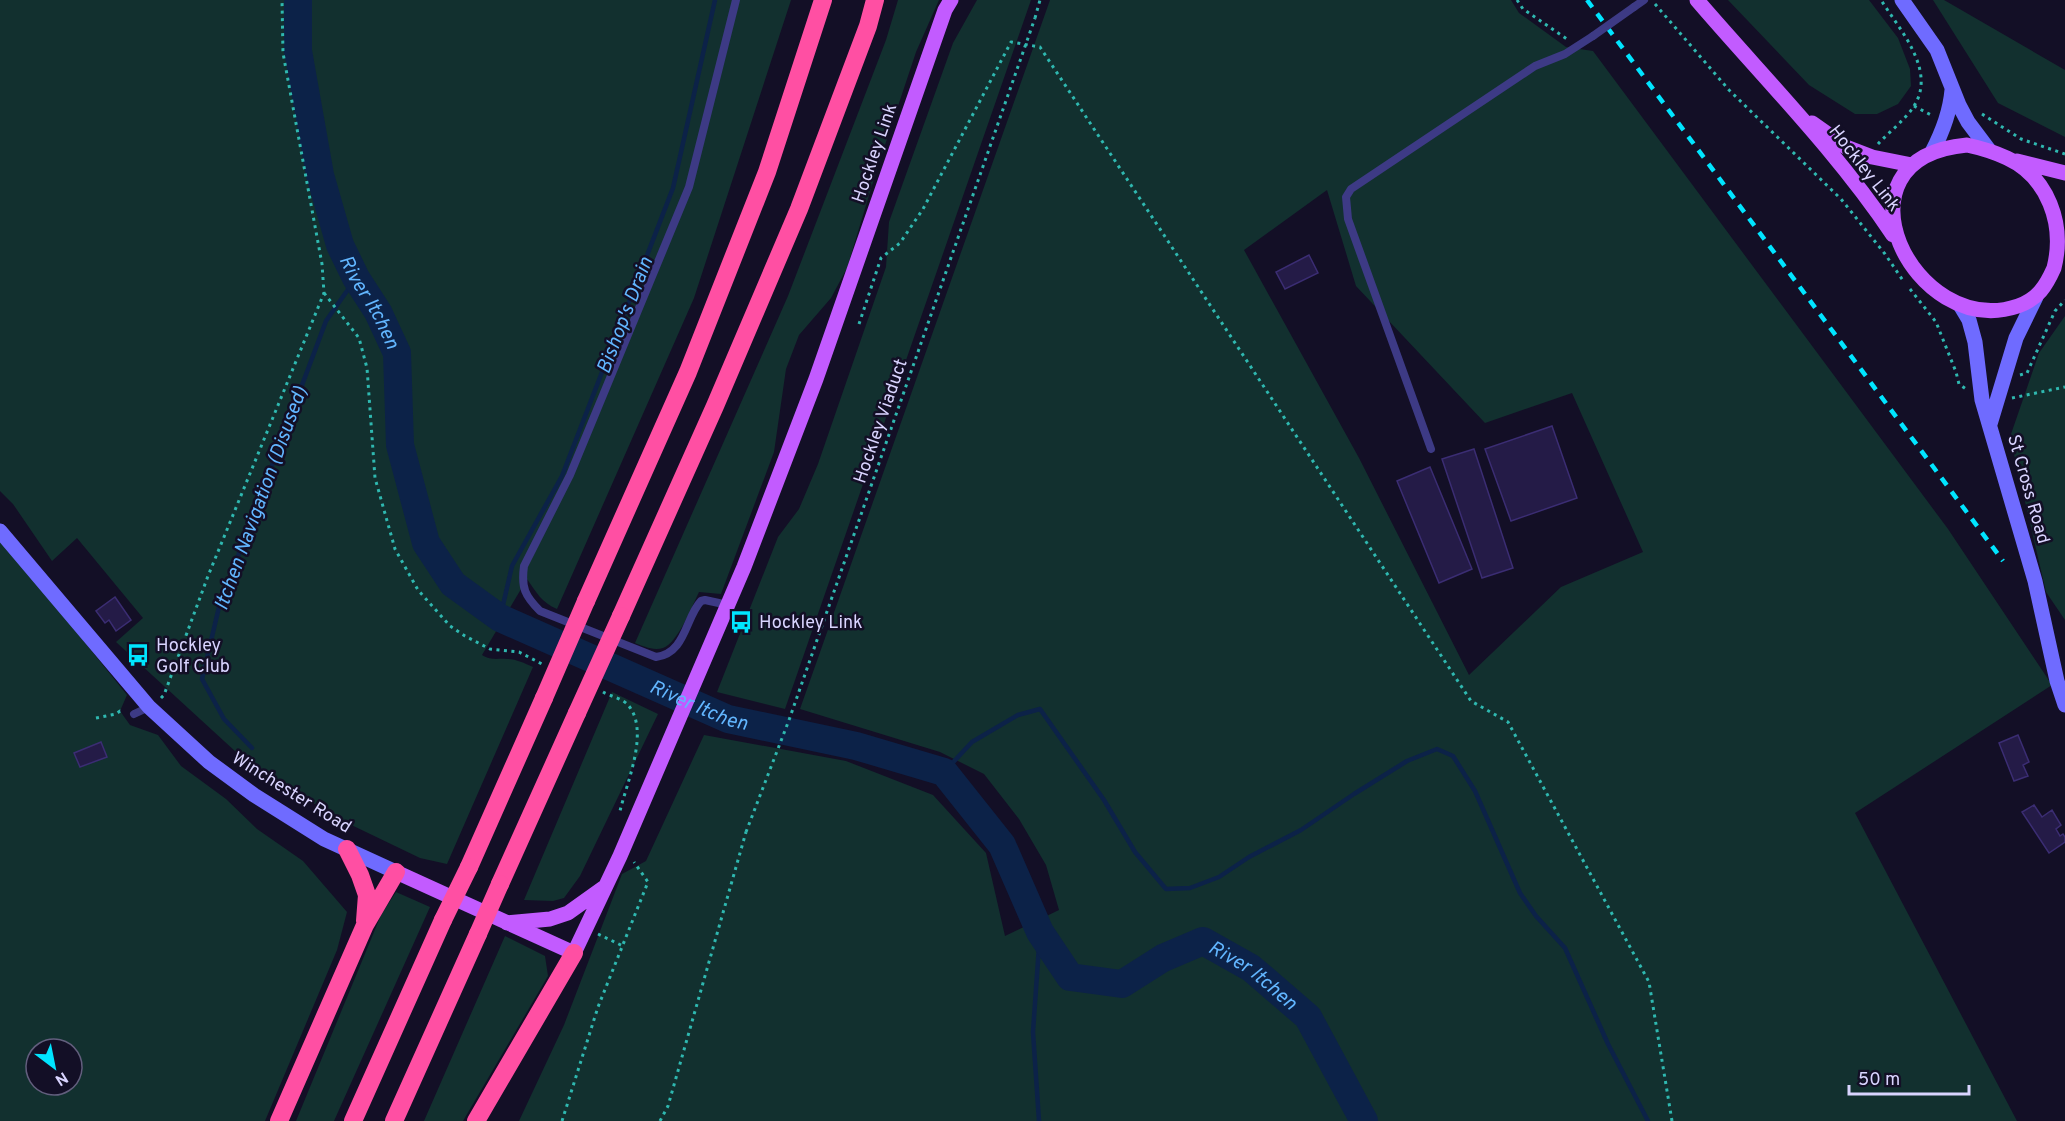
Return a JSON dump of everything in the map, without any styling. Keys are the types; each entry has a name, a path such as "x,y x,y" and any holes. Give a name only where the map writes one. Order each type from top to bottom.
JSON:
{"highway":[{"path":"353,1121 469,867 683,382 754,205 823,0"},
{"path":"394,1121 715,406 799,209 868,26 875,0"},
{"path":"347,849 367,895 365,925"},
{"path":"279,1121 365,925 396,872"},
{"path":"476,1121 574,952"}],"main road":[{"name":"Hockley Link","path":"574,952 620,856 728,606 816,379 885,177 945,10 951,0"},
{"name":"Hockley Link","path":"1696,0 1760,74 1795,110 1856,184 1902,250"},
{"path":"1902,0 1937,50 1968,122 1989,150"},
{"path":"1932,152 1946,122 1952,89"},
{"name":"Hockley Link","path":"1795,110 1846,147 1872,157 1912,165"},
{"path":"2009,159 2039,183 2054,205 2061,238 2061,255 2047,284 2036,297 2020,305 2004,310 1987,310 1960,305 1934,290 1902,250 1892,217 1892,202 1896,190 1912,165 1932,152 1968,145 1989,150 2009,159 2065,173"},
{"name":"St Cross Road","path":"1990,424 2016,339 2036,297"},
{"name":"St Cross Road","path":"1960,305 1969,320 1975,342 1982,400 2035,580 2057,681 2065,705"},
{"name":"Winchester Road","path":"0,531 149,707 209,762 254,795 324,838 506,923 574,952"},
{"name":"Hockley Link","path":"506,923 550,919 568,913 605,886"}],"lane":[{"path":"728,606 701,601 674,649 665,656 656,657 540,611 529,600 522,583 524,566 570,475 689,187 736,0"},
{"path":"1431,449 1348,219 1346,197 1351,189 1535,66 1565,54 1644,0"},
{"path":"134,714 149,707"}],"path":[{"path":"164,695 208,576 324,293 322,264 283,53 282,0"},
{"name":"Hockley Viaduct","path":"660,1121 668,1106 746,832 793,709 1040,0"},
{"path":"1517,0 1523,9 1563,37 1579,45"},
{"path":"1652,0 1729,90 1841,199 1885,254 1897,275 1936,322 1959,384"},
{"path":"1878,144 1914,106 1920,92 1921,78 1917,58 1881,0"},
{"path":"859,324 881,258 900,243 924,209 1011,42 1041,47 1471,700 1508,722 1649,982 1672,1121"},
{"path":"1914,106 1934,116"},
{"path":"1976,118 1981,113 2021,138 2065,154"},
{"path":"324,293 359,338 367,368 375,478 395,549 418,590 450,626 490,649 519,652"},
{"path":"2014,374 2027,373 2055,311 2065,300"},
{"path":"2011,398 2065,387"},
{"path":"620,811 639,741 637,722 627,704"},
{"path":"96,718 120,711 134,714"},
{"path":"562,1121 598,1007 648,882 634,862"},
{"path":"598,934 623,946"}],"green space":[{"path":"0,0 791,0 694,298 557,609 536,593 527,579 482,655 492,659 520,661 533,667 447,864 420,858 341,820 248,763 116,642 143,618 77,538 52,561 13,504 0,491"},
{"path":"898,0 939,0 916,52 847,268 831,298 799,335 786,369 774,452 721,594 699,592 679,632 669,645 652,649 635,643 788,296 886,40"},
{"path":"977,0 1031,0 785,709 717,692 778,537 799,509 818,464 886,267 889,222 953,43"},
{"path":"1050,0 1511,0 1519,13 1566,47 1593,51 1948,529 2052,685 1855,813 2017,1121 519,1121 564,1025 622,874 646,861 704,735 846,761 933,795 986,853 1005,936 1059,910 1046,865 1019,819 984,774 940,752 800,709","holes":["1327,190 1356,286 1485,423 1572,393 1643,552 1561,587 1469,675 1359,458 1244,250"]},
{"path":"1728,0 1869,0 1898,38 1910,69 1911,86 1898,104 1877,114 1855,114 1809,85"},
{"path":"1933,0 1944,0 2065,70 2065,137 1998,103"},
{"path":"2065,316 2065,620 2046,592 2010,437 2039,353"},
{"name":"Hockley Golf Club","path":"0,537 127,695 120,711 130,725 158,735 181,766 226,799 257,829 303,861 347,912 337,950 265,1121 0,1121"},
{"path":"612,692 658,714 580,876 564,898 553,901 524,900"},
{"path":"396,892 430,907 334,1121 296,1121 381,915"},
{"path":"505,936 545,956 548,976 463,1121 424,1121"}],"building":[{"path":"1309,255 1318,273 1285,289 1276,272"},
{"path":"1552,426 1577,498 1511,521 1485,449"},
{"path":"1474,449 1513,568 1482,578 1442,459"},
{"path":"1430,467 1472,569 1439,583 1397,481"},
{"path":"115,597 131,620 116,631 109,620 105,623 96,611"},
{"path":"2018,735 2029,762 2023,765 2028,776 2014,781 1999,743"},
{"path":"101,742 107,757 80,767 74,753"},
{"path":"2034,805 2042,817 2052,810 2061,825 2056,829 2060,836 2063,834 2065,837 2065,842 2049,853 2022,812"}],"waterway":[{"name":"River Itchen","path":"298,0 298,51 320,175 340,245 356,278 378,312 397,353 400,445 426,543 453,584 500,618 728,719 856,746 944,772 1002,845 1040,932 1070,977 1122,984 1163,958 1203,941 1251,968 1308,1017 1364,1121"},
{"name":"Bishop's Drain","path":"500,618 512,566 562,476 673,188 715,0"},
{"name":"Itchen Navigation (Disused)","path":"252,748 224,719 202,679 219,607 326,321 356,278"},
{"path":"944,772 972,742 1018,715 1040,709 1104,800 1135,852 1166,889 1190,888 1219,877 1249,857 1301,830 1407,761 1437,749 1453,756 1475,791 1520,893 1536,916 1565,948 1608,1044 1648,1121"},
{"path":"1039,1121 1033,1032 1040,932"}],"railway":[{"path":"1587,0 2003,561"}],"place":[{"name":"Hockley Link","path":"741,622"},
{"name":"Hockley Golf Club","path":"138,655"}]}
